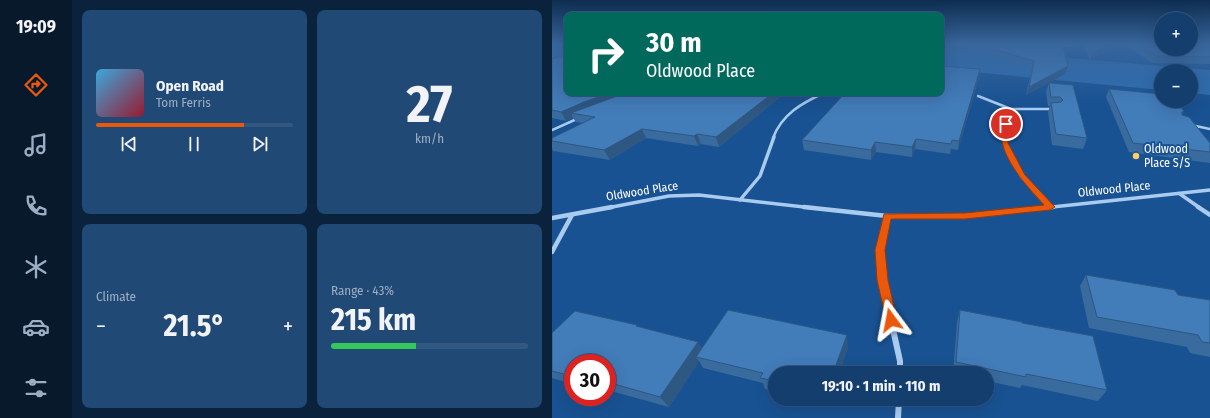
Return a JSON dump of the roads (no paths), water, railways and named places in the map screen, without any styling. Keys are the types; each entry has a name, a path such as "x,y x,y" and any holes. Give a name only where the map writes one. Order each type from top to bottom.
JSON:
{"street":[{"path":"740,200 759,178 767,161 778,127 789,114 816,96"},
{"path":"978,96 1011,109 1057,109"},
{"path":"1011,109 1006,124 1005,143 1022,176 1050,207"},
{"path":"552,130 584,116"},
{"path":"1187,124 1210,129"},
{"name":"Oldwood Place","path":"552,218 668,196 699,195 887,216 965,216 1210,190"},
{"path":"1179,193 1210,216"},
{"path":"552,252 572,214"},
{"path":"887,216 880,250 882,280 900,366"},
{"path":"898,418 899,406"}],"place":[{"name":"Oldwood Place S/S","path":"1136,156"}]}
